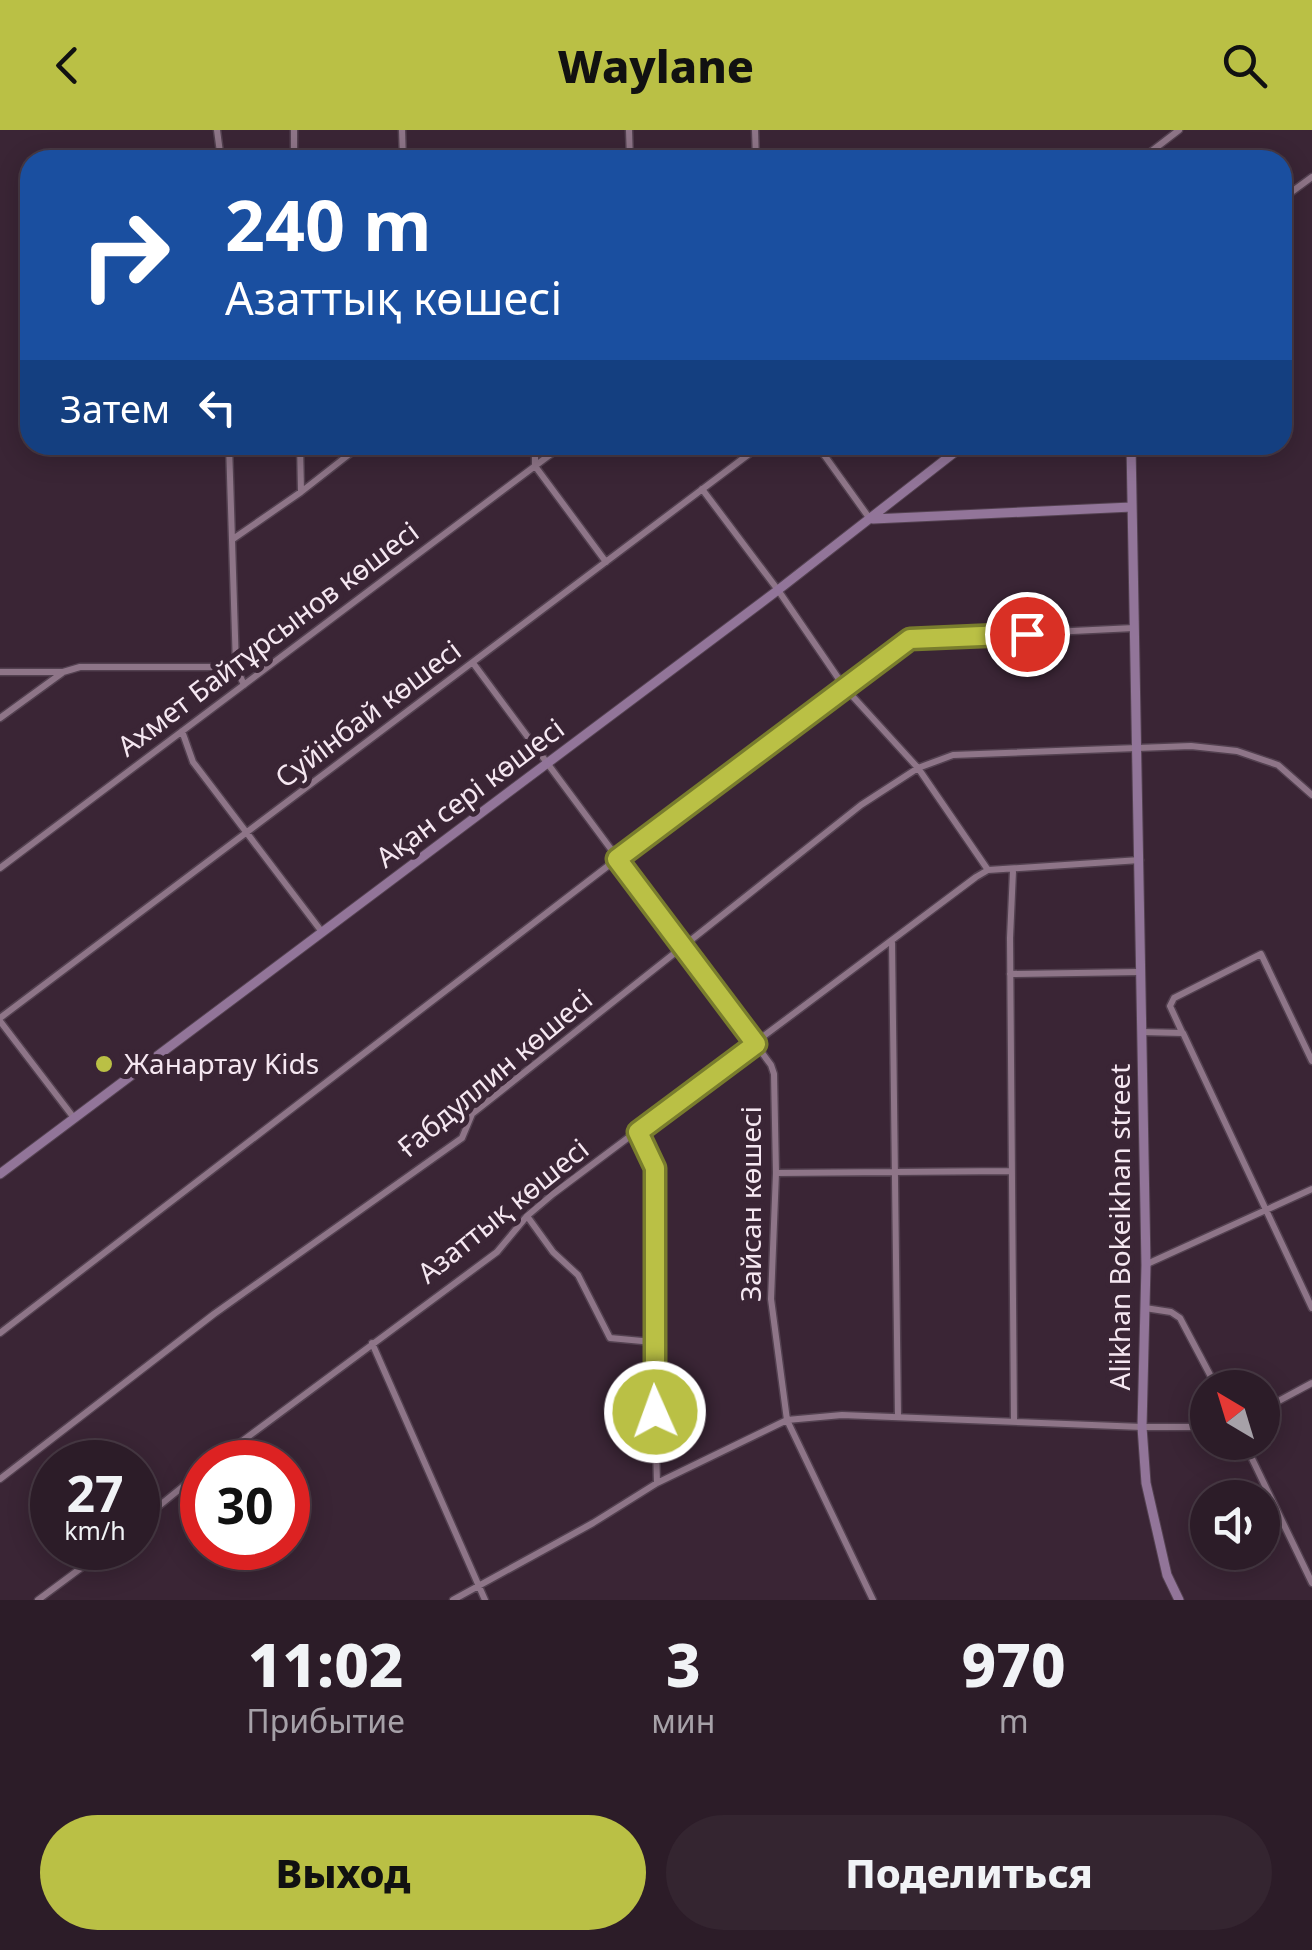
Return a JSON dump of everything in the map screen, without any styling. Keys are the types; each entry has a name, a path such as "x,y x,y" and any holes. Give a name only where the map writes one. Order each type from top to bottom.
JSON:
{"street":[{"path":"1153,150 1179,130"},
{"path":"229,455 236,667 244,685"},
{"path":"300,455 301,492"},
{"path":"232,540 348,455"},
{"path":"535,455 535,466 606,562"},
{"name":"Ахмет Байтұрсынов көшесі","path":"0,868 550,455"},
{"name":"Суйінбай көшесі","path":"0,1019 748,455"},
{"path":"824,455 870,520 1132,506"},
{"name":"Ақан сері көшесі","path":"0,1174 778,590 951,455"},
{"name":"Alikhan Bokeikhan street","path":"787,1420 842,1415 898,1416 1142,1428 1146,1265 1130,455"},
{"path":"702,489 845,688 918,768 988,870 1140,860"},
{"path":"0,1333 910,639 1134,628"},
{"name":"Зайсан көшесі","path":"474,664 756,1044 774,1074 776,1173 771,1299 787,1420 873,1600"},
{"path":"0,672 62,672 80,667 236,667"},
{"path":"0,718 62,672"},
{"path":"182,731 193,762 322,932"},
{"name":"Ғабдуллин көшесі","path":"0,1478 214,1314 462,1138 472,1114 861,805 918,768 953,755 1192,746 1238,752 1278,764 1312,795"},
{"name":"Азаттық көшесі","path":"243,1440 497,1252 528,1216 988,870"},
{"path":"1012,871 1014,1421"},
{"path":"892,942 898,1416"},
{"path":"1312,1061 1260,954 1174,998 1170,1006 1312,1308"},
{"path":"1010,974 1138,972"},
{"path":"0,1019 74,1118"},
{"path":"1142,1032 1183,1033"},
{"path":"638,1132 655,1168 653,1342 657,1483"},
{"path":"776,1173 1011,1171"},
{"path":"1146,1265 1312,1189"},
{"path":"528,1216 552,1252 578,1274 610,1338 653,1342"},
{"path":"1145,1308 1172,1312 1180,1318 1207,1370"},
{"path":"372,1343 485,1600"},
{"path":"1280,1400 1312,1383"},
{"path":"453,1600 657,1483 787,1420"},
{"path":"1179,1600 1167,1575 1146,1483 1142,1428 1190,1427"},
{"path":"1253,1460 1312,1583"},
{"path":"160,1505 180,1490"},
{"path":"38,1600 78,1570"}],"place":[{"name":"Жанартау Kids","path":"104,1064"}],"route":[{"path":"655,1412 655,1168 638,1132 756,1044 617,859 910,639 1027,634"}]}
